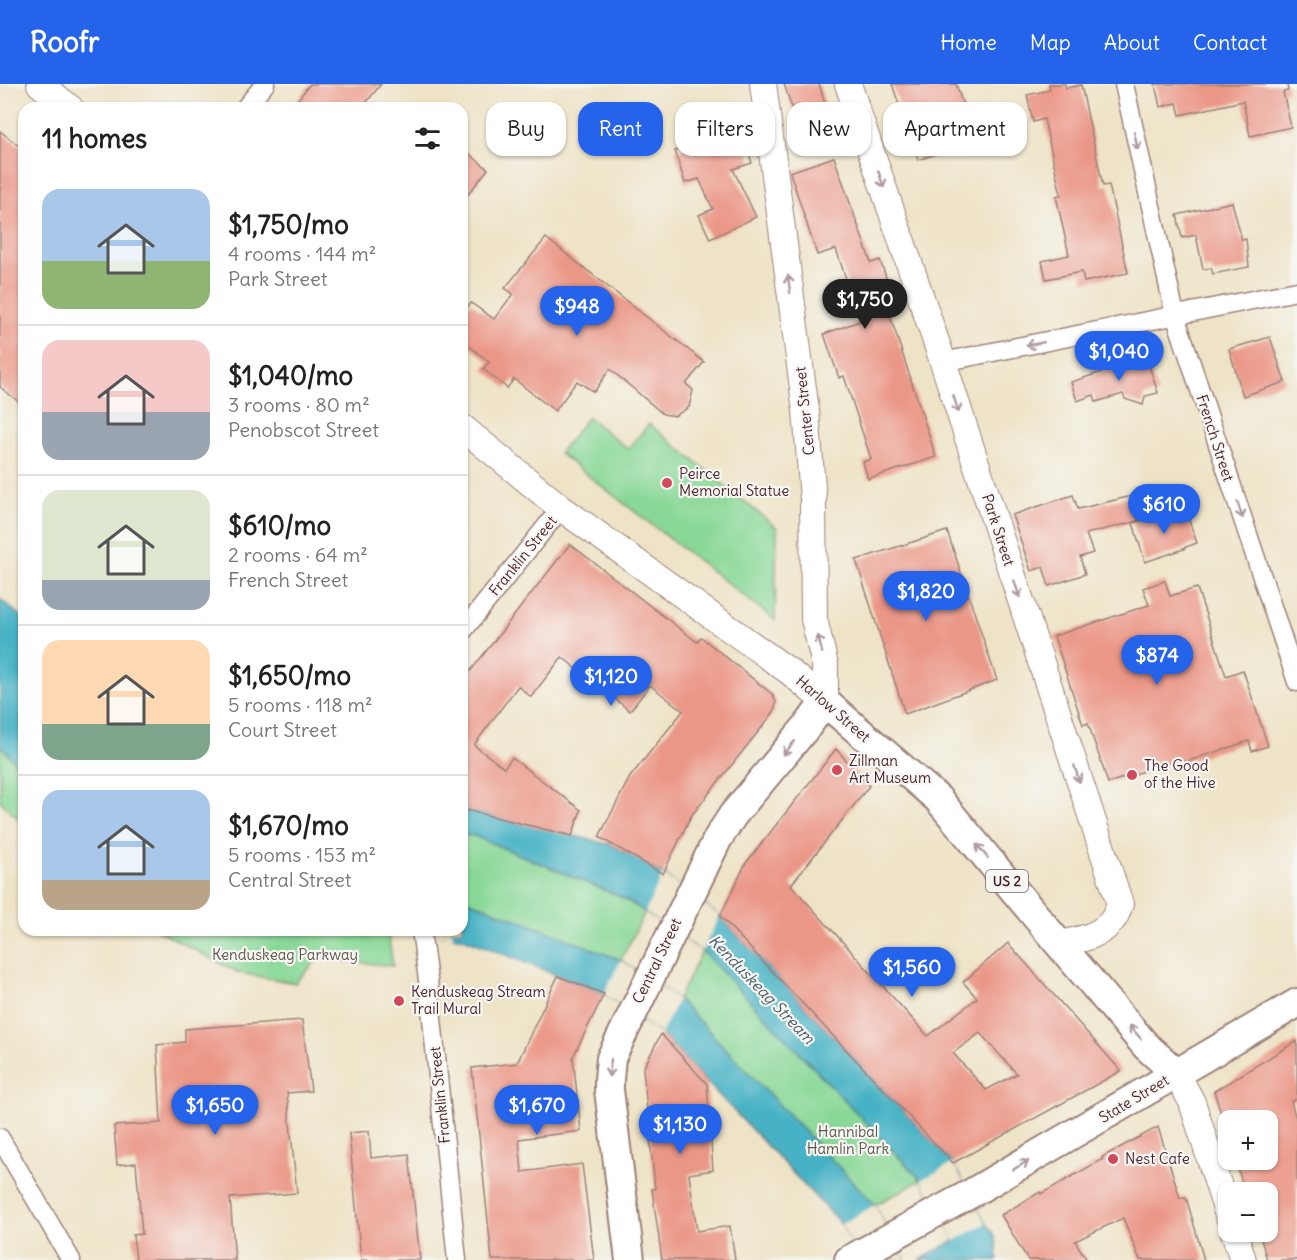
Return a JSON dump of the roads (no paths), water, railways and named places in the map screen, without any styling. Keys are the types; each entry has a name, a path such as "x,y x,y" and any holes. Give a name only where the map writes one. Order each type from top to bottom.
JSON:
{"main road":[{"name":"Central Street","path":"630,1260 609,1079 611,1058 725,827 825,702"},
{"name":"Harlow Street","path":"825,702 938,799 1146,1046 1176,1073"},
{"name":"State Street","path":"853,1258 970,1194 1297,1003"}],"street":[{"path":"40,84 62,102"},
{"path":"250,102 265,84"},
{"name":"Center Street","path":"763,84 806,411 813,498 814,619 825,665 825,702"},
{"name":"Park Street","path":"848,84 943,362 1120,904 1114,919 1103,930 1086,938 1059,944"},
{"name":"French Street","path":"1124,84 1174,315 1297,682"},
{"path":"943,362 1297,291"},
{"name":"Harlow Street","path":"468,432 561,508 790,672 825,702"},
{"name":"Franklin Street","path":"468,624 561,508"},
{"name":"Franklin Street","path":"422,936 457,1260"},
{"path":"1176,1073 1192,1102 1218,1184"},
{"path":"0,1138 70,1260"},
{"path":"1237,1242 1243,1260"}],"water":[{"path":"0,599 18,614 18,765 0,745"},
{"name":"Kenduskeag Stream","path":"468,810 609,843 663,874 720,916 953,1163 986,1223 994,1233 998,1260 920,1260 955,1240 921,1180 702,951 621,897 472,835 468,836"},
{"path":"468,900 621,960 678,999 875,1205 905,1260 861,1260 841,1224 661,1034 604,994 461,937 444,936 468,936"}],"place":[{"name":"Peirce Memorial Statue","path":"667,483"},
{"name":"Zillman Art Museum","path":"837,770"},
{"name":"The Good of the Hive","path":"1132,775"},
{"name":"Kenduskeag Stream Trail Mural","path":"399,1001"},
{"name":"Nest Cafe","path":"1113,1159"}],"park label":[{"name":"Kenduskeag Parkway","path":"285,955"},
{"name":"Hannibal Hamlin Park","path":"848,1140"}]}
